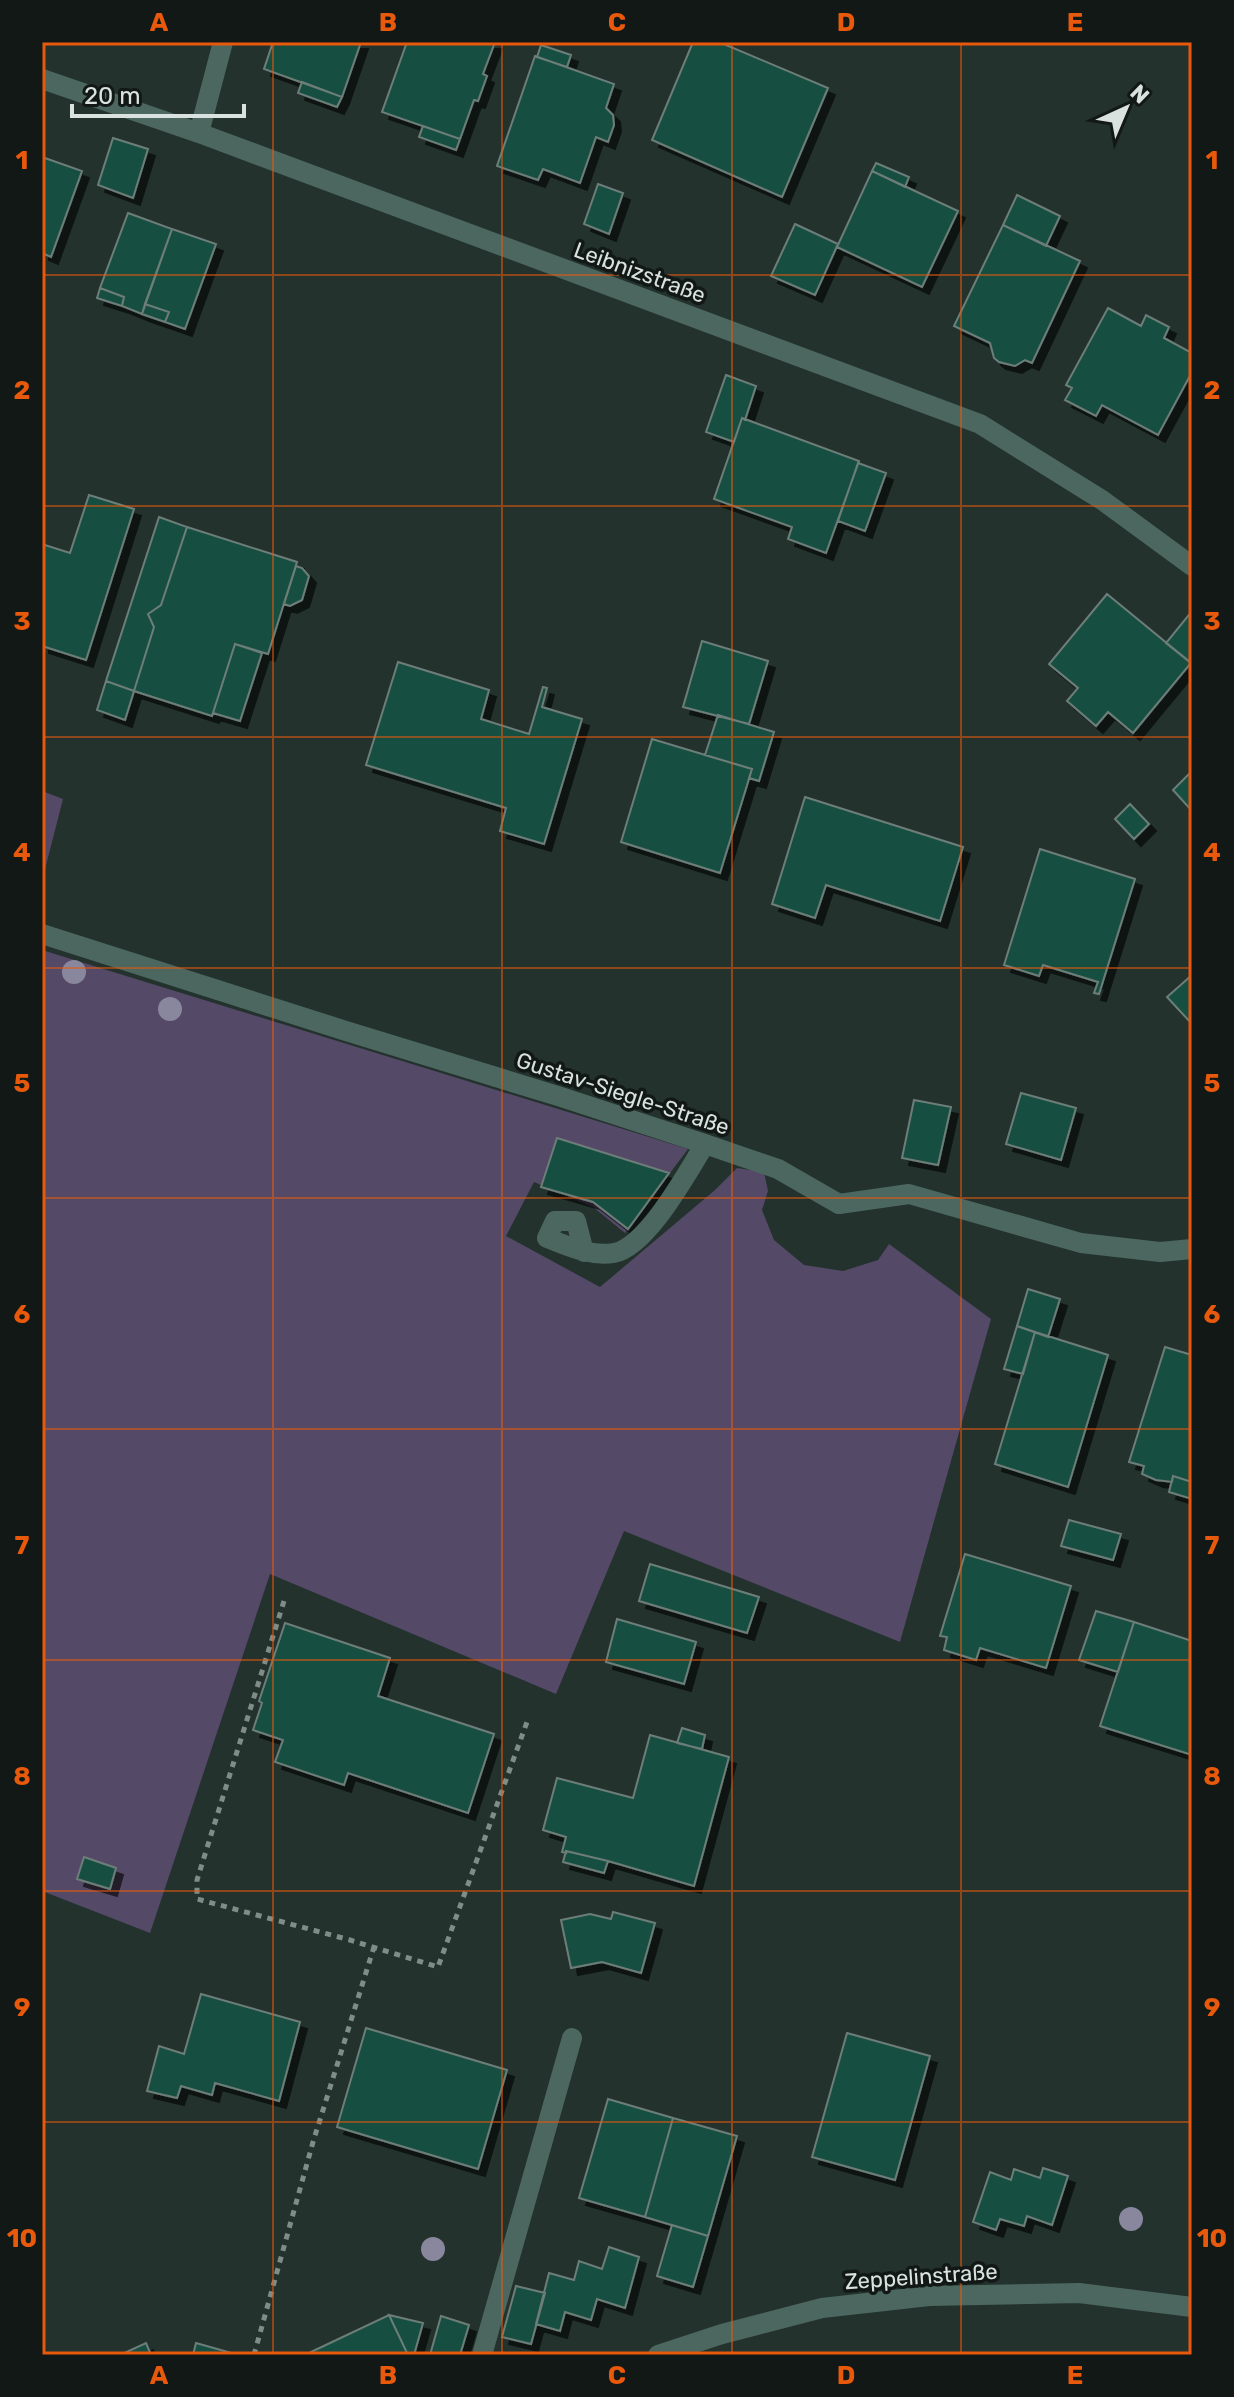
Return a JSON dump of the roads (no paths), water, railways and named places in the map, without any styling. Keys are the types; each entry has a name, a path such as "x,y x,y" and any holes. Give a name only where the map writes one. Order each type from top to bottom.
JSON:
{"street":[{"path":"199,133 223,42"},
{"name":"Leibnizstraße","path":"42,79 199,133 980,424 1102,500 1192,566"},
{"name":"Gustav-Siegle-Straße","path":"42,934 705,1144 778,1169 839,1204 909,1194 1081,1243 1160,1252 1192,1249"},
{"path":"584,1252 615,1253 644,1236 705,1144"},
{"path":"482,2355 572,2038"},
{"name":"Zeppelinstraße","path":"658,2355 722,2334 822,2308 929,2296 1079,2293 1192,2307"}]}
